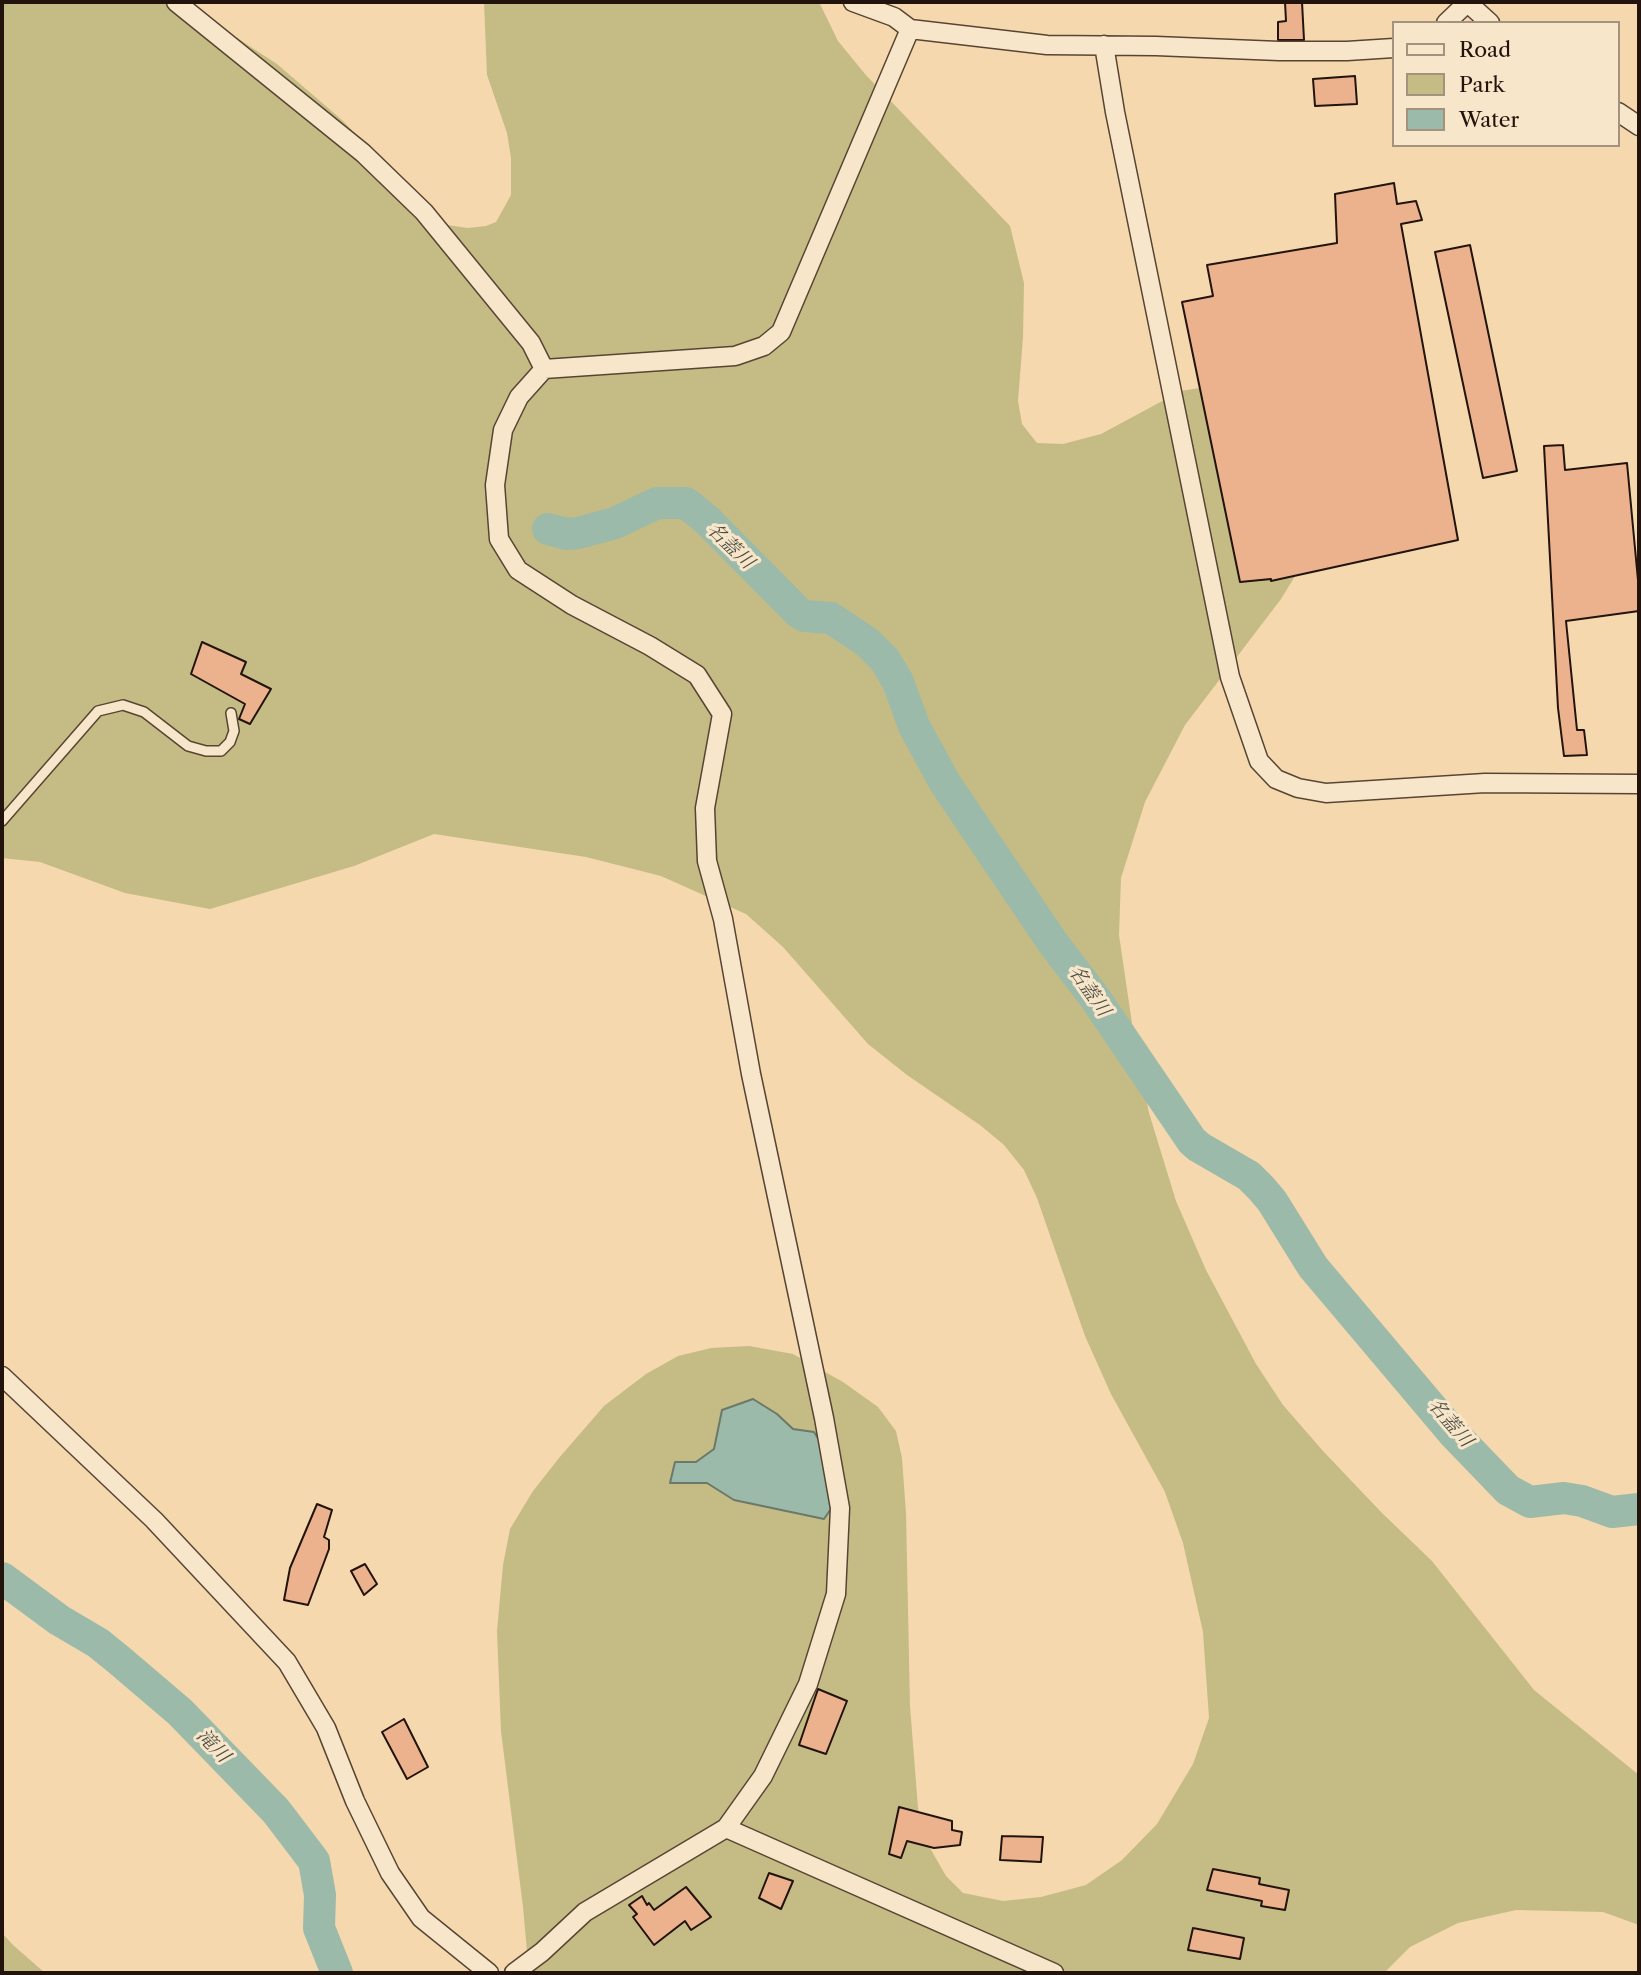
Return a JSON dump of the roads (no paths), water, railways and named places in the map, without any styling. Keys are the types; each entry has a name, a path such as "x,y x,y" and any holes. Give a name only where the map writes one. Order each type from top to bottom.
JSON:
{"street":[{"path":"176,2 342,135 415,203 531,343 544,369"},
{"path":"853,2 894,17 910,29 1047,45 1279,51 1392,48"},
{"path":"1448,21 1467,2 1488,21"},
{"path":"514,1973 542,1952 585,1912 726,1828 763,1776 808,1684 836,1594 840,1508 824,1418 751,1074 723,919 707,861 705,808 723,714 697,675 650,646 572,605 518,570 499,539 495,485 503,430 519,397 544,369 735,356 765,346 781,332 910,29"},
{"path":"1104,45 1115,112 1230,677 1259,761 1276,779 1298,788 1326,793 1485,783 1639,784"},
{"path":"1620,113 1639,127"},
{"path":"2,1376 154,1520 286,1662 326,1728 355,1801 390,1873 421,1918 489,1973"},
{"path":"726,1828 1054,1973"}],"lane":[{"path":"2,821 98,711 123,705 144,712 188,746 206,751 220,751 230,742 234,731 231,713"}],"water":[{"path":"753,1399 777,1414 793,1429 814,1432 821,1443 833,1506 824,1519 734,1500 707,1483 670,1483 675,1462 696,1462 714,1449 722,1410"}],"waterway":[{"name":"名蓋川","path":"548,529 567,534 578,533 615,523 657,503 686,503 707,520 798,612 805,616 831,618 867,642 885,660 898,682 914,726 945,783 1192,1141 1249,1176 1261,1188 1313,1267 1454,1434 1508,1490 1530,1502 1564,1498 1582,1501 1612,1512 1639,1509"},
{"name":"滝川","path":"2,1578 119,1660 180,1712 276,1811 314,1861 320,1895 319,1928 337,1973"}]}
